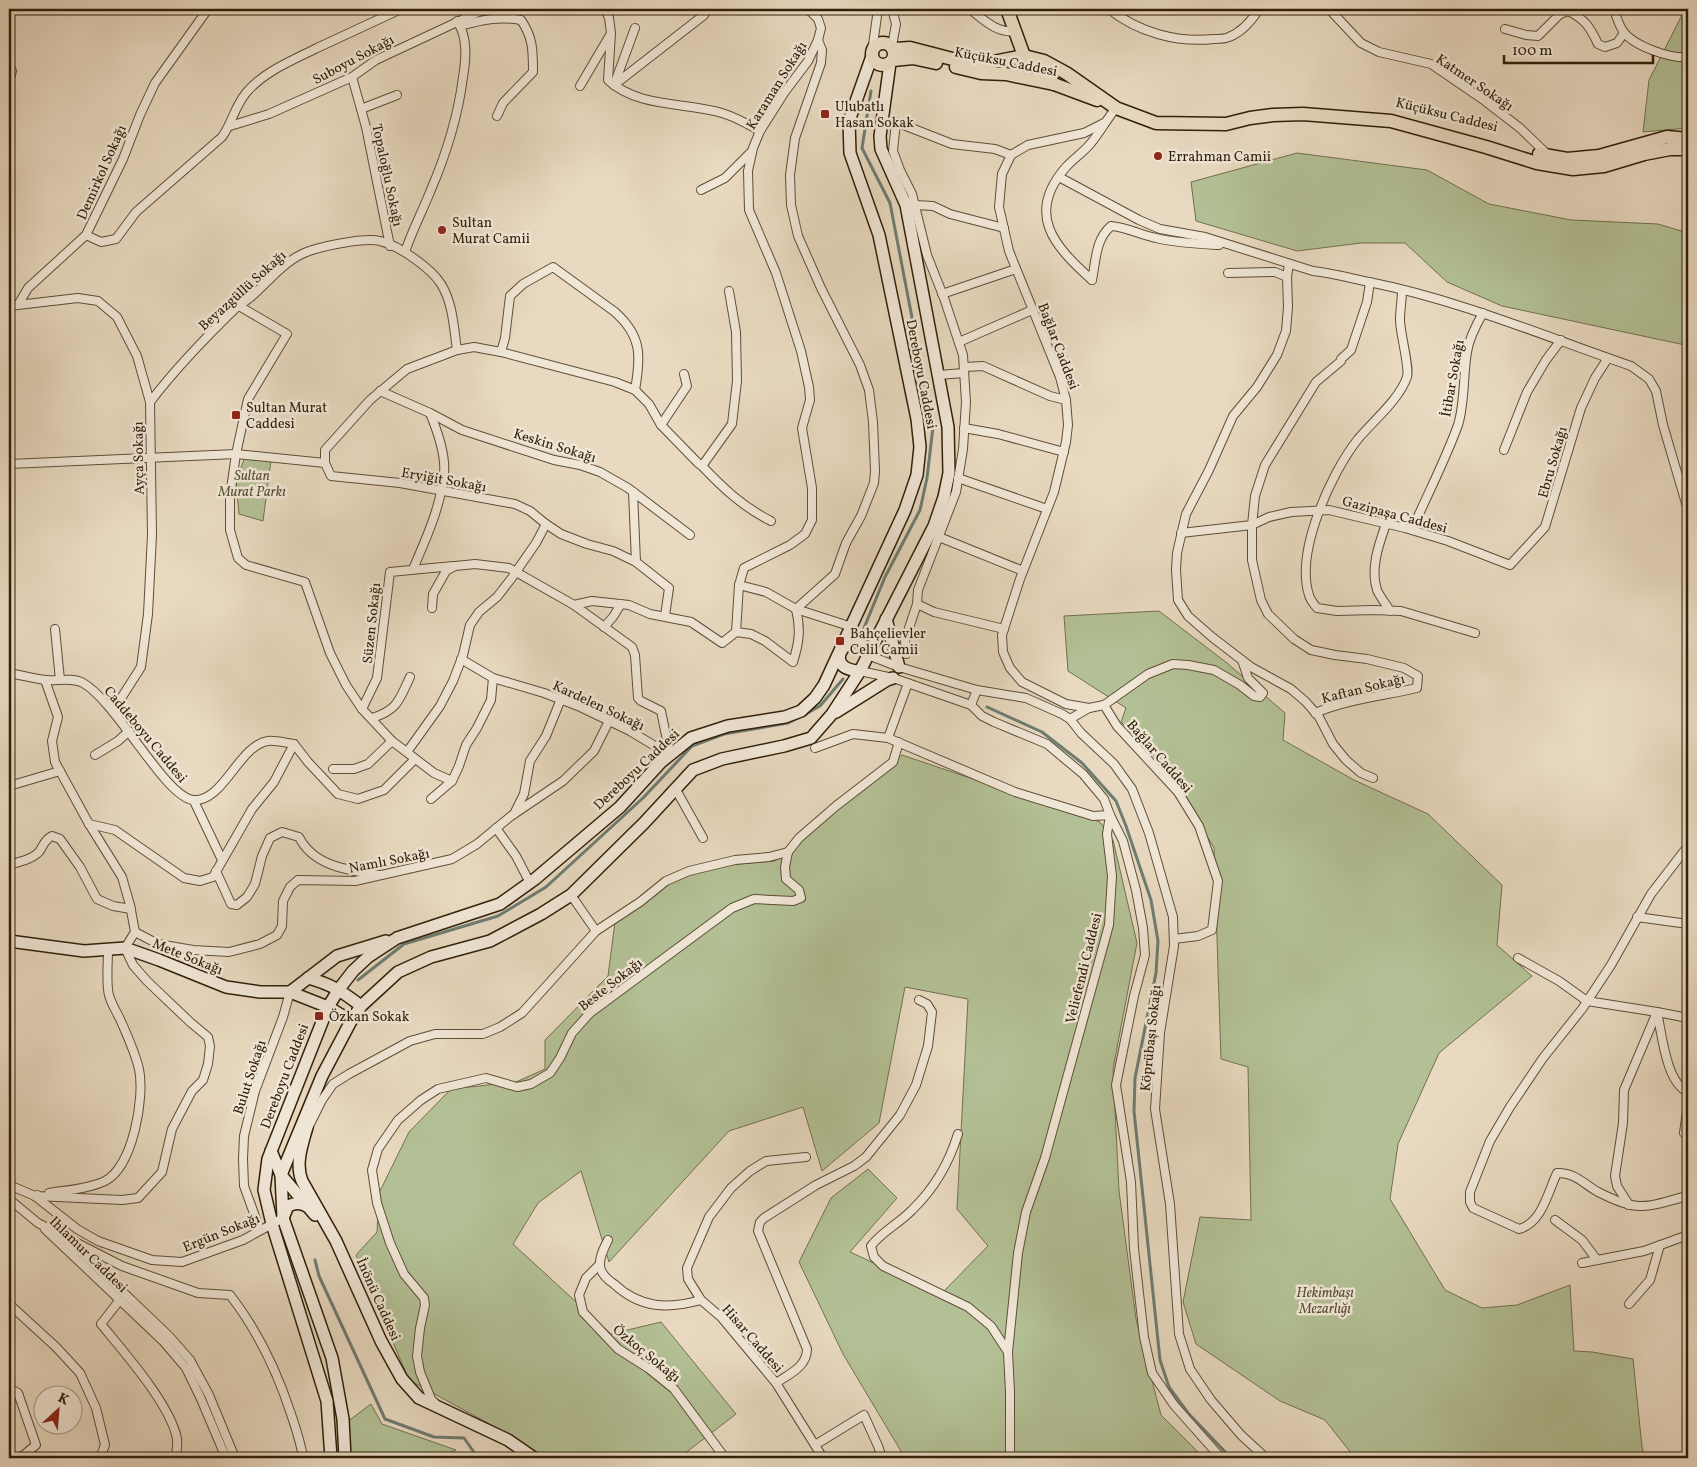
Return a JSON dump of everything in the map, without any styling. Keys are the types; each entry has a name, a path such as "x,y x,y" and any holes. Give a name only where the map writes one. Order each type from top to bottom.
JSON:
{"main road":[{"path":"1007,9 1017,32 1024,56 1054,84"},
{"path":"1004,60 1009,53 1017,32"},
{"path":"1017,32 1044,61"},
{"path":"345,1458 343,1419 332,1358 283,1218 281,1175 317,1087 351,1020 361,1006 398,972 431,957 490,941 541,914 571,895 644,823 693,770 715,762 811,738 832,714 860,671 934,526 944,497 949,473 948,427 906,206 881,149 880,136 892,55 886,42 878,43 873,49 872,54 874,60 883,65 892,55"},
{"name":"Küçüksu Caddesi","path":"892,55 910,48 964,62 988,63 1024,56 1044,61 1066,73 1113,106"},
{"name":"Dereboyu Caddesi","path":"331,1458 327,1401 272,1224 264,1190 268,1159 328,1007 352,971 368,957 397,938 500,904 530,883 620,807 670,755 691,738 728,726 785,717 802,711 816,698 820,691 852,627 905,510 917,475 920,447 917,419 880,235 850,153 849,121 872,54"},
{"name":"Küçüksu Caddesi","path":"892,55 981,73 1006,74 1054,84 1156,123 1226,124 1273,115 1303,114 1391,121 1538,163 1573,169 1604,166 1644,154 1670,149 1688,149"},
{"path":"1006,74 1020,65 1024,56"},
{"name":"Küçüksu Caddesi","path":"1196,124 1256,111 1306,106 1395,115 1552,158 1567,159 1599,156 1667,137 1688,139"},
{"path":"886,619 899,667"},
{"path":"860,671 849,670 842,665 839,656 840,651 847,644 856,642 864,646 868,655"},
{"path":"832,714 893,678"},
{"path":"290,992 337,956 397,938"},
{"name":"Mete Sokağı","path":"9,941 84,951 125,948 226,987 260,992 290,992 328,1007 351,1020"},
{"path":"308,978 326,982 339,989 361,1006"},
{"name":"İnönü Caddesi","path":"317,1087 298,1171 336,1241 381,1341 402,1379 419,1398 445,1412 508,1440 534,1458"},
{"path":"271,1151 281,1175 336,1241"},
{"path":"283,1218 288,1206 294,1203 309,1207"}],"street":[{"name":"Demirkol Sokağı","path":"18,305 28,288 86,236 123,159 155,83 208,9"},
{"path":"86,236 100,242 116,239 136,212 222,137 230,126 237,107 246,92 267,75 290,61 401,9"},
{"name":"Suboyu Sokağı","path":"230,126 269,114 352,77 376,60 459,23 485,9"},
{"path":"605,9 609,18 611,33 608,80 614,85 634,95 659,102 721,112 760,131"},
{"path":"614,85 704,15 708,9"},
{"name":"Karaman Sokağı","path":"752,151 760,131 784,93 808,61 818,40 820,28 818,19 810,11 804,9"},
{"path":"872,54 878,9"},
{"path":"892,9 896,24 892,55"},
{"path":"970,9 990,25 1006,33 1017,32"},
{"path":"1109,9 1146,31 1181,39 1208,40 1228,38 1250,22 1259,9"},
{"name":"Katmer Sokağı","path":"1330,9 1361,43 1379,52 1431,64 1485,100 1520,128 1552,158"},
{"path":"1614,9 1624,33 1641,45 1661,54 1688,56"},
{"path":"1505,29 1526,35 1538,36 1560,14 1568,11 1580,17 1590,28 1598,44 1605,46 1617,43 1624,33"},
{"path":"405,252 412,231 438,172 461,98 466,59 464,37 459,23 492,18 507,18 521,20 528,30 532,47 533,72 503,103 497,116"},
{"path":"614,85 635,28"},
{"path":"580,86 611,33"},
{"path":"796,609 835,574 846,543 861,516 874,483 875,471 873,422 869,390 860,365 821,288 798,236 791,205 790,175 795,138 821,63 822,50 818,40"},
{"path":"9,65 12,70 9,81"},
{"name":"Topaloğlu Sokağı","path":"352,77 361,110 390,246"},
{"name":"Topaloğlu Sokağı","path":"361,110 397,95"},
{"path":"1113,106 1091,143 1066,166 1046,201 1046,216 1051,232 1062,250 1092,280 1098,244 1103,233 1111,226 1121,227 1159,239 1236,246"},
{"path":"906,654 905,640 917,604 918,590 956,492 966,402 963,355 927,255 915,205 893,151 896,122 952,144 995,149 1012,155 1028,145 1084,133 1104,123"},
{"path":"736,632 739,585 744,568 790,545 805,534 812,520 812,488 802,428 810,400 809,387 801,351 776,273 749,210 748,171 752,151"},
{"path":"700,190 725,178 752,151"},
{"name":"Bağlar Caddesi","path":"1012,155 1002,174 1000,207 1004,228 1009,251 1060,377 1066,400 1068,425 1064,452 1054,492 1023,570 1002,635 1003,652 1010,668 1022,682 1066,704 1089,708"},
{"path":"1059,177 1139,220 1160,229 1205,237 1289,264 1386,284 1483,313 1631,366 1649,379 1656,391 1663,425 1688,510"},
{"path":"915,205 933,206 950,214 1004,228"},
{"name":"Beyazgüllü Sokağı","path":"150,402 174,372 238,306 252,296 269,278 301,254 336,244 379,240 405,252 428,271 441,284 452,312 457,350"},
{"path":"1289,264 1286,331 1277,356 1257,387 1233,416 1209,470 1186,514 1177,552 1178,600 1188,616 1212,637 1251,667 1291,689 1306,702 1315,713 1333,744 1346,760 1361,773 1373,778"},
{"path":"501,352 505,338 510,296 523,284 553,267 615,312 632,330 639,353 640,364 635,390"},
{"path":"942,294 1016,269"},
{"path":"1228,273 1275,272 1287,277"},
{"path":"1252,525 1256,496 1265,465 1316,382 1342,361 1351,350 1367,302 1370,282"},
{"path":"1402,290 1400,321 1408,375 1399,392 1358,440 1343,462 1319,511 1306,561 1306,584 1309,597 1317,608 1336,611 1401,611 1475,633"},
{"path":"702,466 732,424 737,381 736,332 729,291"},
{"name":"Ayça Sokağı","path":"9,306 78,298 98,301 117,317 138,356 150,402 152,535 148,614 141,667 113,711"},
{"path":"238,306 287,334 248,399 236,454 230,496 230,530 238,558 246,565 305,582 330,654 346,685 362,709 392,741 434,773 452,781"},
{"path":"958,342 1032,310"},
{"name":"İtibar Sokağı","path":"1412,530 1444,462 1458,425 1467,351 1474,330 1483,313"},
{"path":"1504,450 1527,392 1546,360 1561,340"},
{"path":"9,464 236,454 325,463 325,450 370,400 407,369 457,350 474,348 501,352 615,382 635,390 649,404 661,425 725,490 742,504 771,521"},
{"name":"Ebru Sokağı","path":"1510,566 1546,527 1580,408 1595,378 1608,358"},
{"path":"938,376 983,366 1050,396 1066,400"},
{"path":"661,425 686,386 684,374"},
{"name":"Keskin Sokağı","path":"380,391 430,413 462,430 554,460 580,465 600,472 633,492 690,535"},
{"path":"413,569 429,534 444,472 442,452 430,413"},
{"path":"964,428 998,434 1064,452"},
{"name":"Eryiğit Sokağı","path":"325,463 331,476 400,483 515,504 530,511 561,534 613,551 636,562 669,588 665,616"},
{"path":"958,478 1047,509"},
{"path":"633,492 636,562"},
{"name":"Gazipaşa Caddesi","path":"1182,533 1252,525 1269,517 1291,512 1329,510 1412,530 1448,541 1510,566"},
{"path":"407,752 440,706 453,680 470,625 479,612 498,597 536,543 546,524"},
{"path":"1386,524 1376,555 1375,570 1377,590 1390,611"},
{"name":"Kaftan Sokağı","path":"1252,525 1252,560 1261,600 1268,614 1294,639 1311,650 1404,668 1418,676 1417,688 1363,698 1331,706 1315,713"},
{"path":"939,536 1023,570"},
{"name":"Süzen Sokağı","path":"362,709 378,678 390,572 475,564 509,568 574,605 632,647 638,698 661,711 670,755"},
{"path":"432,608 433,594 446,571 455,566"},
{"path":"739,585 766,592 796,609 852,627"},
{"path":"574,605 592,601 629,605 650,614 691,622 722,643 736,632 751,634 765,641 793,662 800,640 799,620 796,609"},
{"path":"604,626 613,617 621,604"},
{"path":"917,604 934,612 1004,629"},
{"path":"55,629 60,680"},
{"name":"Köprübaşı Sokağı","path":"868,655 899,667 977,690 1026,698 1070,718 1081,733 1114,764 1132,789 1148,833 1173,917 1174,946 1160,1033 1155,1109 1170,1204 1179,1334 1190,1369 1212,1400 1241,1435 1266,1458"},
{"name":"Kardelen Sokağı","path":"461,659 493,678 561,699 609,721 670,755"},
{"path":"1070,718 1089,708 1104,706 1148,674 1173,664 1214,670 1240,685 1254,696 1260,697 1263,692 1248,678 1242,660"},
{"name":"Köprübaşı Sokağı","path":"860,671 893,678 971,705 982,716 1047,744 1083,774 1104,799 1123,841 1136,890 1143,928 1145,955 1134,996 1116,1085 1131,1182 1134,1249 1144,1337 1152,1373 1174,1405 1213,1454 1221,1458"},
{"name":"Caddeboyu Caddesi","path":"9,673 45,680 82,682 100,695 164,778 182,796 194,800"},
{"path":"372,718 386,714 396,706 410,677"},
{"path":"431,799 452,781 466,745 491,700 493,678"},
{"path":"9,1185 35,1196 122,1200 138,1198 162,1172 172,1129 192,1091 203,1080 208,1064 210,1046 208,1036 190,1022 133,965 125,948 135,932 122,877 89,824 55,762 52,741 58,717 45,680"},
{"path":"888,738 908,683"},
{"path":"971,705 977,690"},
{"path":"514,814 524,794 530,761 546,736 561,699"},
{"name":"Bağlar Caddesi","path":"1104,706 1117,726 1178,792 1199,826 1218,881 1212,930 1198,936 1174,938"},
{"name":"Namlı Sokağı","path":"135,932 158,944 193,950 229,952 260,944 277,935 282,926 283,901 290,887 298,880 355,881 452,859 477,844 514,814 563,781 594,751 609,721"},
{"path":"95,755 118,741 128,731"},
{"path":"816,748 853,734 888,738 1015,792 1093,816 1110,815"},
{"path":"222,860 194,800 207,797 216,791 252,749 267,741 294,744 338,794 358,799 384,790 415,759"},
{"path":"334,769 354,769 368,764 392,741"},
{"path":"305,1134 322,1100 333,1084 348,1074 410,1042 435,1034 483,1034 500,1027 522,1013 596,931 666,881 689,871 736,860 769,857 788,852 799,838 836,806 893,762 899,742"},
{"path":"89,824 115,830 184,878 200,881 213,877 252,810 274,782 294,744"},
{"path":"9,786 60,771"},
{"path":"675,788 703,838"},
{"name":"Veliefendi Caddesi","path":"1010,1458 1008,1352 1018,1253 1026,1212 1044,1158 1109,925 1112,876 1107,834 1110,815"},
{"path":"496,828 516,856 530,883"},
{"path":"216,871 231,904 237,905 247,897 255,884 262,856 270,838 282,832 299,837 304,847 320,861 348,870 383,876"},
{"path":"9,864 19,863 38,853 45,840 52,836 60,838 80,867 97,900 131,910"},
{"path":"1688,846 1650,894 1611,965 1587,1001 1543,1058 1510,1107 1490,1141 1470,1192 1470,1202 1473,1208 1519,1229 1528,1227 1548,1197 1557,1173 1566,1172 1598,1192 1629,1205 1652,1205 1688,1196"},
{"name":"Beste Sokağı","path":"445,1412 431,1399 420,1372 417,1356 420,1328 426,1305 424,1298 404,1274 390,1243 377,1203 372,1170 378,1149 398,1120 421,1100 438,1089 486,1078 517,1087 531,1084 550,1072 560,1058 572,1033 590,1013 732,908 754,899 793,901 801,898 799,890 786,878 785,866 788,852"},
{"path":"571,895 596,931"},
{"path":"1637,917 1688,924"},
{"path":"35,1196 96,1185 105,1181 112,1177 129,1147 137,1119 140,1087 139,1070 124,1026 108,994 108,949"},
{"path":"1518,958 1559,981 1587,1001 1688,1018"},
{"name":"Bulut Sokağı","path":"260,1230 244,1186 244,1136 255,1091 283,1017 290,992"},
{"path":"776,1383 802,1366 807,1349 758,1231 760,1222 803,1193 854,1166 866,1157 900,1115 916,1085 928,1046 932,1012 927,1004 919,1000"},
{"path":"1657,1012 1670,1068 1676,1083 1688,1092"},
{"path":"1629,1205 1617,1186 1615,1176 1623,1123 1624,1090 1657,1012"},
{"path":"1684,1133 1688,1104"},
{"path":"958,1134 952,1152 940,1176 912,1210 876,1239 872,1246 874,1257 883,1266 968,1307 991,1326 1008,1352"},
{"name":"Hisar Caddesi","path":"806,1157 766,1161 750,1171 731,1188 709,1217 687,1268 688,1279 701,1300 721,1316 776,1383 823,1458"},
{"name":"Ergün Sokağı","path":"35,1196 77,1230 98,1241 152,1260 182,1262 243,1240 283,1218"},
{"path":"9,1199 38,1223 122,1266 198,1293 230,1295 265,1347 284,1392 301,1444 303,1458"},
{"path":"1555,1220 1582,1240 1597,1260"},
{"name":"Ihlamur Caddesi","path":"38,1223 163,1341 186,1368 202,1399 226,1458"},
{"name":"Ihlamur Caddesi","path":"38,1223 82,1253 169,1336 190,1360 209,1396 235,1458"},
{"path":"1582,1263 1644,1251 1688,1235"},
{"path":"608,1240 600,1258 602,1272 616,1286 636,1299 648,1304 671,1306 701,1300"},
{"path":"1629,1304 1650,1280 1660,1244"},
{"name":"Özkoç Sokağı","path":"600,1265 586,1278 579,1295 582,1312 618,1349 648,1368 674,1389 725,1458"},
{"path":"119,1301 101,1324 136,1367 167,1413 177,1439 176,1458"},
{"path":"9,1304 56,1347 80,1373 96,1408 103,1436 105,1445 100,1458"},
{"path":"9,1388 18,1394 36,1445 20,1458"},
{"path":"815,1445 864,1415 882,1458"}],"green space":[{"path":"1685,9 1688,9 1688,128 1643,132 1649,80"},
{"path":"1297,153 1427,170 1489,204 1571,220 1658,224 1688,233 1688,351 1685,345 1502,306 1447,282 1405,243 1361,243 1297,251 1196,221 1191,182"},
{"name":"Sultan Murat Parkı","path":"245,457 271,460 263,521 239,514 236,481"},
{"name":"Hekimbaşı Mezarlığı","path":"1159,611 1227,663 1285,713 1283,740 1354,780 1428,814 1502,885 1497,945 1532,976 1439,1053 1398,1144 1390,1199 1445,1290 1482,1308 1517,1305 1570,1285 1574,1351 1633,1359 1642,1447 1645,1458 1355,1458 1325,1420 1280,1401 1196,1344 1183,1302 1200,1217 1251,1220 1248,1067 1221,1059 1214,848 1170,773 1121,722 1126,708 1068,671 1064,616"},
{"path":"902,755 1100,822 1113,840 1137,943 1113,1069 1119,1191 1136,1319 1161,1415 1204,1458 905,1458 843,1354 799,1262 831,1198 868,1169 897,1198 850,1252 941,1294 988,1246 957,1209 968,999 905,987 879,1123 822,1171 803,1107 729,1131 609,1262 581,1171 538,1203 513,1244 611,1334 661,1322 736,1414 684,1454 686,1458 589,1458 584,1452 577,1458 540,1458 517,1439 409,1380 356,1255 377,1232 379,1193 409,1132 451,1089 516,1082 545,1069 545,1040 608,976 615,922 689,868 775,861"},
{"path":"371,1404 382,1424 456,1450 440,1458 350,1458 347,1422"}],"waterway":[{"path":"859,640 885,577 920,510 927,478 933,427 890,203 862,148 871,91"},
{"path":"804,715 820,706 843,679"},
{"path":"987,707 1042,732 1082,763 1116,801 1151,900 1158,941 1156,973 1135,1078 1134,1111 1160,1360 1169,1387 1188,1413 1231,1458"},
{"path":"358,980 404,944 498,916 546,887 643,798 692,746 724,734 788,723 798,718"},
{"path":"310,1136 314,1123"},
{"path":"315,1260 319,1276 385,1419 434,1437 464,1438 478,1458"}],"place":[{"name":"Ulubatlı Hasan Sokak","path":"825,114"},
{"name":"Errahman Camii","path":"1158,156"},
{"name":"Sultan Murat Camii","path":"442,230"},
{"name":"Sultan Murat Caddesi","path":"236,415"},
{"name":"Bahçelievler Celil Camii","path":"840,641"},
{"name":"Özkan Sokak","path":"319,1016"}]}
